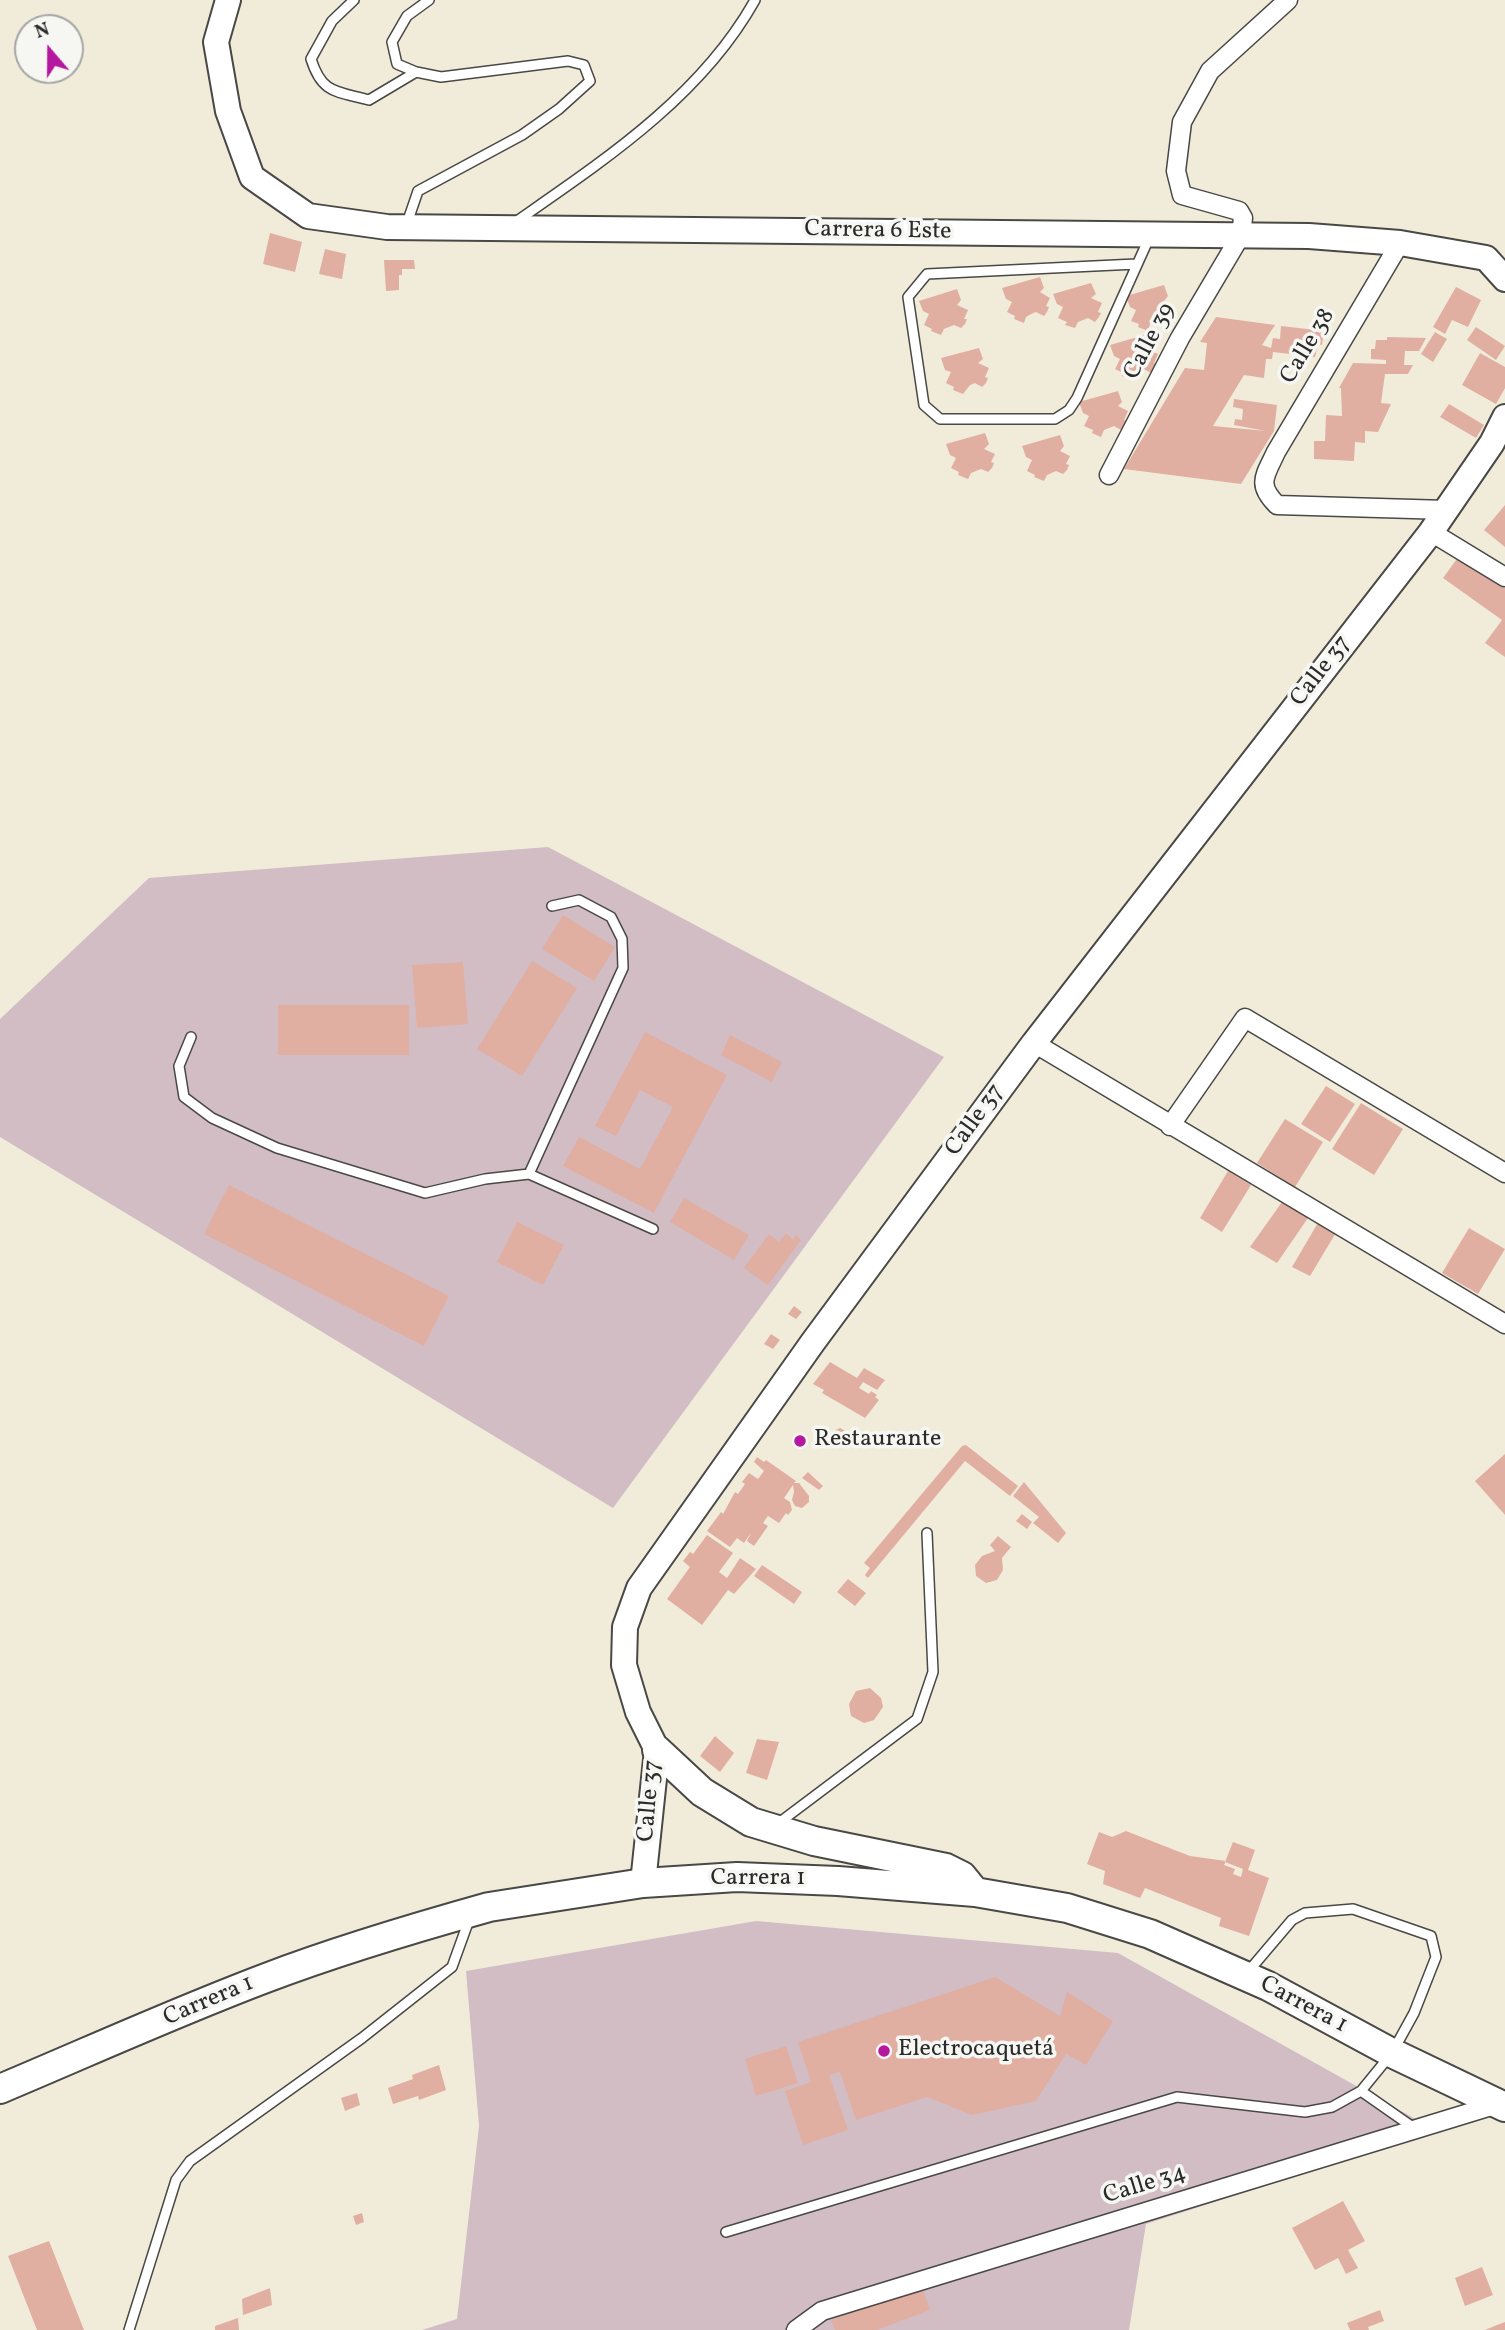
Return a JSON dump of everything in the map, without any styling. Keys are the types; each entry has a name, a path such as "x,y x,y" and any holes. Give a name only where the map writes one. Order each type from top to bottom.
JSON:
{"main road":[{"path":"657,1751 702,1792 751,1822 814,1841 946,1868 962,1877 975,1892"},
{"name":"Carrera 1","path":"0,2089 266,1978 390,1935 489,1906 643,1883 737,1877 838,1881 975,1892 1067,1908 1150,1934 1268,1986 1392,2053 1501,2105"}],"street":[{"name":"Carrera 6 Este","path":"228,0 216,42 228,111 252,177 308,216 387,227 1309,236 1400,243 1486,258 1505,279"},
{"path":"1241,235 1244,218 1239,211 1182,195 1176,171 1182,122 1210,71 1288,0"},
{"name":"Calle 39","path":"1109,475 1180,338 1241,235"},
{"name":"Calle 38","path":"1400,243 1276,452 1264,478 1265,493 1277,505 1447,510"},
{"name":"Calle 37","path":"643,1883 657,1751 638,1712 624,1665 625,1627 639,1588 813,1342 1034,1043 1431,532 1492,443 1505,417"},
{"path":"1431,532 1505,577"},
{"path":"1170,1126 1245,1018 1505,1172"},
{"path":"1034,1043 1505,1324"},
{"name":"Calle 34","path":"805,2327 822,2311 1501,2105"}],"lane":[{"path":"354,0 332,21 311,59 317,79 331,90 369,100 416,72"},
{"path":"405,227 418,191 522,135 559,109 590,81 584,65 568,61 441,77 416,72 397,64 392,41 407,16 429,0"},
{"path":"507,228 594,167 681,95 740,28 755,0"},
{"path":"1136,264 927,274 908,297 924,405 940,419 1055,419 1069,410 1077,398 1151,234"},
{"path":"529,1174 623,968 622,939 611,917 579,900 552,906"},
{"path":"191,1037 179,1066 184,1097 212,1118 277,1148 425,1193 485,1179 529,1174 653,1229"},
{"path":"772,1828 917,1719 933,1672 927,1533"},
{"path":"726,2232 1177,2097 1305,2112 1332,2107 1360,2091 1392,2053 1414,2013 1436,1957 1431,1936 1353,1909 1306,1913 1292,1920 1245,1976"},
{"path":"129,2330 176,2180 190,2161 362,2038 452,1967 472,1911"},
{"path":"1360,2091 1415,2129"}],"shaded area":[{"path":"548,847 944,1057 613,1508 0,1137 0,1019 149,878"},
{"path":"756,1921 1118,1953 1437,2131 1146,2224 1129,2330 422,2330 457,2319 479,2126 466,1971"}],"building":[{"path":"270,233 302,242 295,272 263,264"},
{"path":"325,249 346,254 342,279 319,274"},
{"path":"384,260 414,260 415,269 402,269 402,275 399,275 399,290 386,291"},
{"path":"1040,277 1044,288 1040,292 1050,298 1046,306 1049,307 1047,312 1044,316 1036,312 1031,314 1026,317 1024,323 1014,319 1015,316 1007,312 1012,302 1006,299 1002,288"},
{"path":"1091,283 1096,294 1091,298 1102,303 1099,317 1095,322 1088,318 1078,322 1075,328 1065,325 1067,322 1058,318 1063,307 1057,304 1053,294"},
{"path":"1164,285 1168,296 1164,301 1174,306 1170,314 1173,315 1171,320 1168,324 1160,321 1150,324 1148,331 1138,327 1139,324 1131,321 1136,310 1130,307 1126,296"},
{"path":"1456,287 1481,300 1468,327 1452,320 1445,334 1433,327"},
{"path":"957,289 961,300 957,305 968,310 965,324 961,328 954,325 944,329 941,335 931,331 932,329 924,325 929,314 923,311 919,301"},
{"path":"1216,317 1275,325 1262,345 1271,348 1273,338 1280,339 1281,326 1324,331 1322,345 1318,344 1315,357 1273,352 1272,359 1266,359 1264,378 1244,375 1213,426 1266,431 1234,425 1235,419 1242,420 1243,409 1233,407 1234,399 1277,405 1274,431 1241,484 1124,469 1185,368 1204,370 1207,343 1200,342"},
{"path":"1476,327 1505,346 1496,360 1467,340"},
{"path":"1435,332 1447,339 1433,362 1421,354"},
{"path":"1148,334 1152,344 1147,349 1158,354 1155,368 1151,373 1144,369 1138,371 1131,380 1122,376 1123,373 1115,369 1120,359 1114,356 1110,345"},
{"path":"1387,337 1426,338 1419,351 1405,351 1404,365 1413,365 1408,374 1385,374 1381,403 1391,404 1378,432 1365,431 1365,443 1355,442 1354,461 1314,459 1314,441 1325,441 1326,415 1342,416 1339,388 1353,363 1386,364 1386,360 1371,359 1371,349 1375,349 1376,340 1387,340"},
{"path":"979,348 983,359 978,363 989,368 985,377 988,378 986,383 982,387 975,383 970,385 963,394 953,390 954,387 946,383 951,372 945,370 941,358"},
{"path":"1480,353 1505,367 1505,388 1496,404 1462,385"},
{"path":"1118,391 1122,402 1118,406 1128,411 1124,420 1127,421 1125,426 1121,430 1114,426 1104,430 1101,437 1092,433 1093,430 1084,426 1089,416 1083,413 1079,402"},
{"path":"1449,404 1484,425 1476,438 1440,417"},
{"path":"985,433 989,444 984,449 995,454 991,462 994,463 992,468 988,472 981,469 971,473 968,479 958,475 959,472 951,468 956,458 950,455 946,444"},
{"path":"1060,435 1064,446 1060,451 1070,456 1066,464 1069,465 1067,470 1063,474 1056,471 1047,475 1044,481 1034,477 1035,475 1027,471 1032,460 1026,457 1022,446"},
{"path":"1505,505 1505,547 1484,530"},
{"path":"1459,556 1505,588 1505,657 1485,643 1502,620 1443,578"},
{"path":"563,915 615,947 594,981 542,949"},
{"path":"532,961 577,988 522,1076 477,1049"},
{"path":"463,962 468,1024 417,1028 412,965"},
{"path":"278,1005 409,1005 409,1055 278,1055"},
{"path":"645,1032 727,1075 654,1213 563,1166 579,1137 640,1169 673,1107 640,1090 616,1136 595,1126"},
{"path":"730,1035 782,1062 772,1082 721,1055"},
{"path":"1326,1086 1355,1104 1330,1142 1301,1124"},
{"path":"1361,1103 1403,1129 1374,1175 1332,1149"},
{"path":"1285,1119 1323,1142 1295,1187 1257,1163"},
{"path":"1228,1171 1251,1185 1222,1232 1200,1218"},
{"path":"229,1185 449,1296 424,1346 204,1234"},
{"path":"684,1198 749,1235 734,1260 670,1222"},
{"path":"1282,1202 1308,1218 1277,1263 1250,1247"},
{"path":"1319,1221 1337,1231 1310,1276 1292,1267"},
{"path":"517,1222 564,1245 543,1285 497,1262"},
{"path":"1469,1228 1505,1249 1478,1294 1442,1273"},
{"path":"786,1233 793,1240 796,1235 801,1240 768,1285 744,1268 769,1234 779,1242"},
{"path":"794,1306 802,1312 796,1319 788,1314"},
{"path":"771,1334 780,1340 773,1349 764,1344"},
{"path":"830,1362 857,1378 864,1368 885,1380 877,1390 863,1382 859,1388 869,1394 871,1391 879,1400 865,1418 822,1393 824,1390 813,1384"},
{"path":"840,1428 849,1433 847,1443 837,1447 830,1440 832,1432"},
{"path":"966,1445 1018,1486 1010,1496 965,1461 868,1578 865,1575 870,1568 864,1563 962,1446"},
{"path":"1505,1454 1505,1515 1475,1481"},
{"path":"757,1457 764,1462 766,1460 796,1481 794,1483 799,1483 809,1496 809,1502 802,1508 795,1506 792,1500 793,1485 784,1498 790,1502 792,1510 788,1515 786,1513 779,1523 768,1516 763,1523 768,1526 754,1546 747,1541 751,1533 744,1543 737,1538 730,1547 707,1531 721,1512 723,1514 735,1492 738,1494 749,1473 758,1479 764,1471 754,1462"},
{"path":"808,1472 823,1486 819,1490 802,1478"},
{"path":"1024,1482 1066,1533 1058,1543 1033,1523 1039,1517 1013,1496"},
{"path":"1022,1514 1032,1522 1027,1529 1016,1521"},
{"path":"707,1535 733,1553 719,1572 727,1578 740,1558 756,1569 734,1594 728,1590 702,1625 667,1599 690,1567 683,1561 690,1552 693,1554"},
{"path":"998,1536 1011,1547 1002,1558 1003,1570 997,1580 986,1583 976,1576 975,1565 982,1556 995,1551 990,1545"},
{"path":"762,1565 802,1592 794,1604 754,1576"},
{"path":"848,1579 866,1593 855,1606 837,1592"},
{"path":"870,1688 881,1698 883,1707 874,1720 864,1723 851,1716 849,1704 856,1691"},
{"path":"715,1736 734,1753 720,1772 700,1756"},
{"path":"757,1739 779,1742 767,1780 746,1773"},
{"path":"1126,1831 1190,1856 1225,1861 1233,1842 1255,1850 1248,1870 1269,1878 1249,1936 1219,1926 1221,1918 1145,1888 1140,1898 1103,1884 1105,1871 1087,1864 1099,1832 1112,1837","holes":["1225,1862 1243,1869 1241,1877 1233,1874 1235,1869 1224,1865"]},
{"path":"995,1977 1060,2016 1067,1992 1113,2021 1086,2065 1066,2054 1036,2101 972,2115 927,2097 856,2120 840,2072 829,2075 848,2130 803,2145 785,2091 811,2082 798,2042"},
{"path":"786,2046 798,2083 756,2096 745,2059"},
{"path":"439,2065 446,2090 419,2100 418,2096 393,2104 388,2088"},
{"path":"357,2093 360,2105 345,2111 341,2098"},
{"path":"1343,2201 1365,2241 1348,2250 1358,2268 1346,2274 1338,2258 1315,2270 1292,2228"},
{"path":"362,2213 364,2222 356,2225 353,2216"},
{"path":"49,2241 84,2330 37,2330 8,2256"},
{"path":"1482,2267 1493,2295 1465,2306 1455,2278"},
{"path":"922,2287 930,2310 877,2330 835,2330 831,2320"},
{"path":"270,2288 272,2305 243,2315 242,2299"},
{"path":"1380,2310 1384,2321 1368,2327 1369,2330 1350,2330 1347,2323"},
{"path":"238,2318 239,2330 215,2330 215,2326"},
{"path":"1505,2322 1505,2330 1485,2330 1497,2325"}],"place":[{"name":"Restaurante","path":"800,1441"},
{"name":"Electrocaquetá","path":"884,2051"}]}
